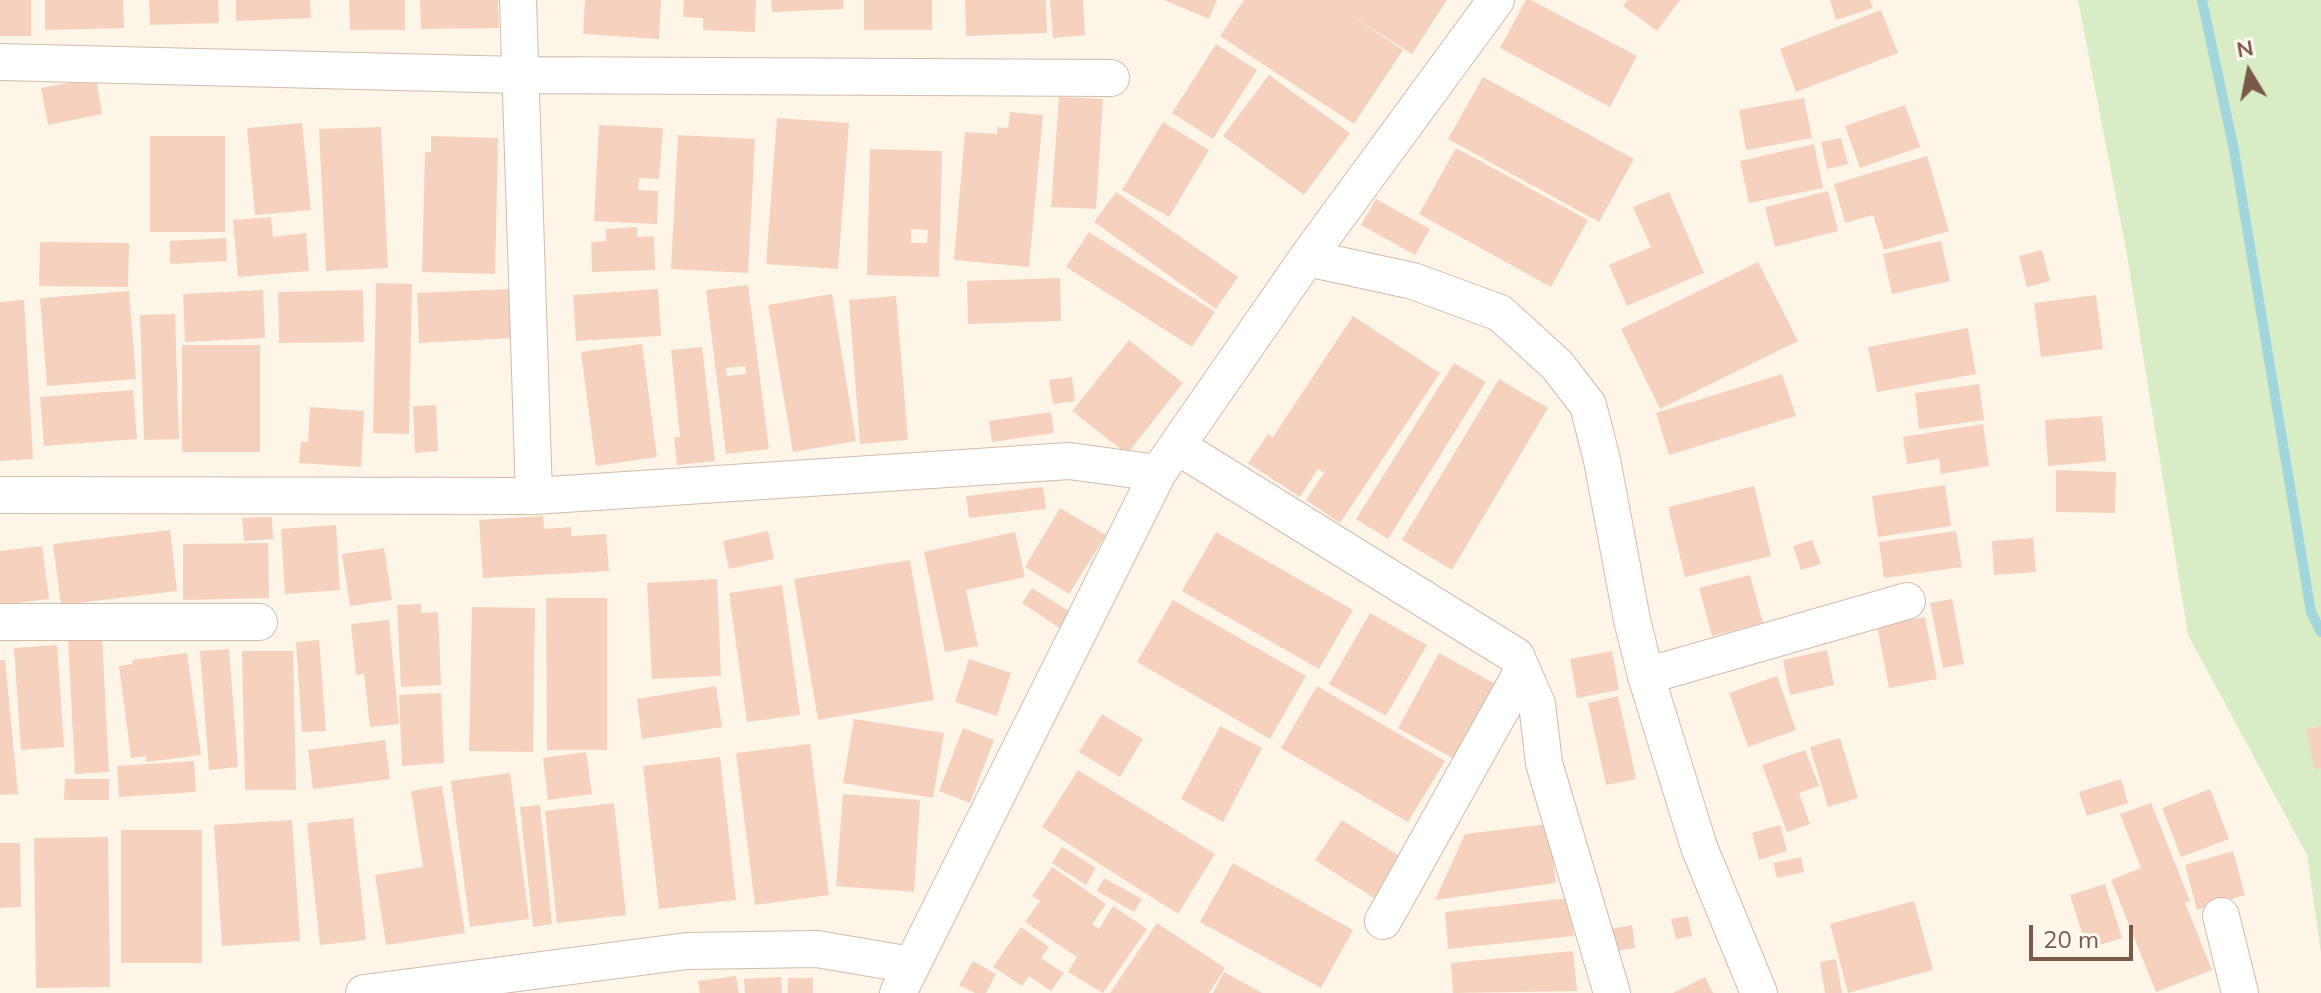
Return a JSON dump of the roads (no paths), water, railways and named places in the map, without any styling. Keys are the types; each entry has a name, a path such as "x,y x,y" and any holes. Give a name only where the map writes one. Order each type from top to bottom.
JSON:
{"street":[{"path":"518,0 518,75 534,496"},
{"path":"364,993 687,951 817,949 904,979 1168,459 1307,258 1496,0"},
{"path":"0,62 518,75 1111,78"},
{"path":"1307,258 1413,281 1500,313 1557,365 1588,405 1646,676 1699,847 1759,993"},
{"path":"0,495 534,496 1069,461 1168,459 1516,656 1537,704 1544,763 1612,993"},
{"path":"1646,676 1907,601"},
{"path":"0,622 259,622"},
{"path":"1383,921 1522,672"},
{"path":"2221,916 2240,993"}],"waterway":[{"path":"2202,0 2234,150 2311,612 2321,632"}]}
